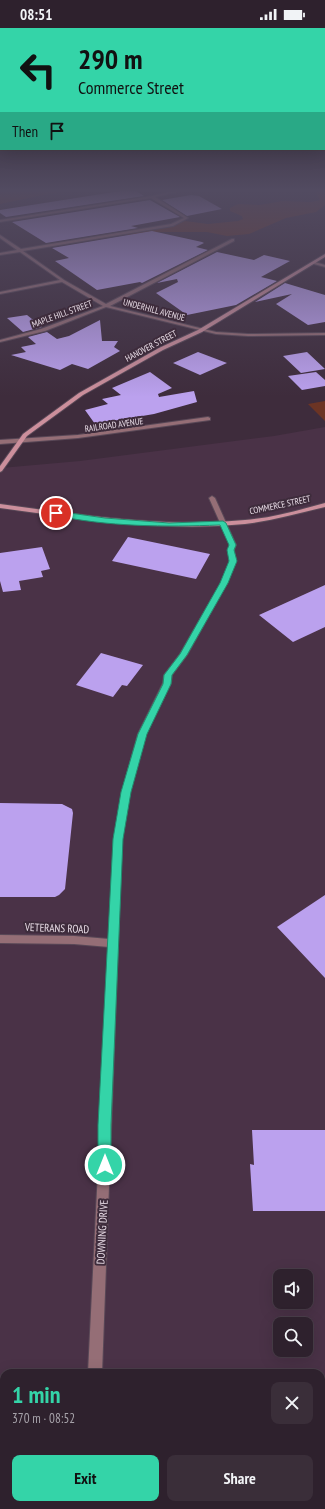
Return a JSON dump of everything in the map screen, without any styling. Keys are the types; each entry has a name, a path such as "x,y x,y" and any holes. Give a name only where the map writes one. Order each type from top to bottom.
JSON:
{"street":[{"name":"UNDERHILL AVENUE","path":"31,258 63,281 106,306 200,330 248,335 325,334"},
{"name":"MAPLE HILL STREET","path":"0,341 43,330 106,306 198,258"},
{"name":"HANOVER STREET","path":"0,470 25,435 81,394 160,349 200,330 321,258"},
{"path":"315,263 325,266"},
{"path":"0,293 63,281"},
{"name":"RAILROAD AVENUE","path":"0,442 21,442 97,436 208,419"},
{"name":"DOWNING DRIVE","path":"95,1369 118,839 126,792 142,734 167,684 168,675 183,655 224,583 233,561 231,550 233,545 212,498"},
{"name":"COMMERCE STREET","path":"0,506 105,520 169,525 223,523 268,518 325,504"},
{"name":"VETERANS ROAD","path":"0,938 74,940 114,943"}],"shaded area":[{"path":"325,401 325,421 308,404"},
{"path":"325,427 325,1369 0,1369 1,468 80,461 274,436"}],"building":[{"path":"68,258 192,258 142,283 140,282 97,290 55,261"},
{"path":"205,258 245,258 254,260 258,258 277,258 290,261 261,277 277,281 236,305 187,315 156,293 178,282 177,279 157,283"},
{"path":"285,283 325,295 325,322 308,325 276,304 292,294 255,302"},
{"path":"27,315 42,327 23,332 7,318"},
{"path":"100,320 102,341 118,341 114,347 120,351 88,369 72,364 60,370 11,355 26,352 21,347 36,344 28,337 47,332 57,339 69,336"},
{"path":"198,352 227,363 200,375 173,363"},
{"path":"307,352 325,369 301,373 283,356"},
{"path":"150,372 172,388 158,394 159,397 194,391 197,402 154,414 95,424 85,410 108,404 102,399 121,395 112,388"},
{"path":"316,372 325,380 325,386 302,390 288,376"},
{"path":"128,537 210,554 196,579 112,561"},
{"path":"42,547 50,569 41,571 43,577 19,581 21,590 3,592 0,581 0,553"},
{"path":"325,585 325,627 293,642 259,615"},
{"path":"101,653 143,665 127,686 122,685 113,697 76,685"},
{"path":"0,803 62,804 72,809 73,813 65,889 59,895 55,897 0,897"},
{"path":"325,895 325,978 277,927"},
{"path":"252,1130 325,1130 325,1211 253,1211 250,1164 254,1165"}],"route":[{"path":"56,513 105,520 169,525 223,523 233,545 231,550 233,561 224,583 183,655 168,675 167,684 142,734 126,792 118,839 105,1125 105,1165"}]}
